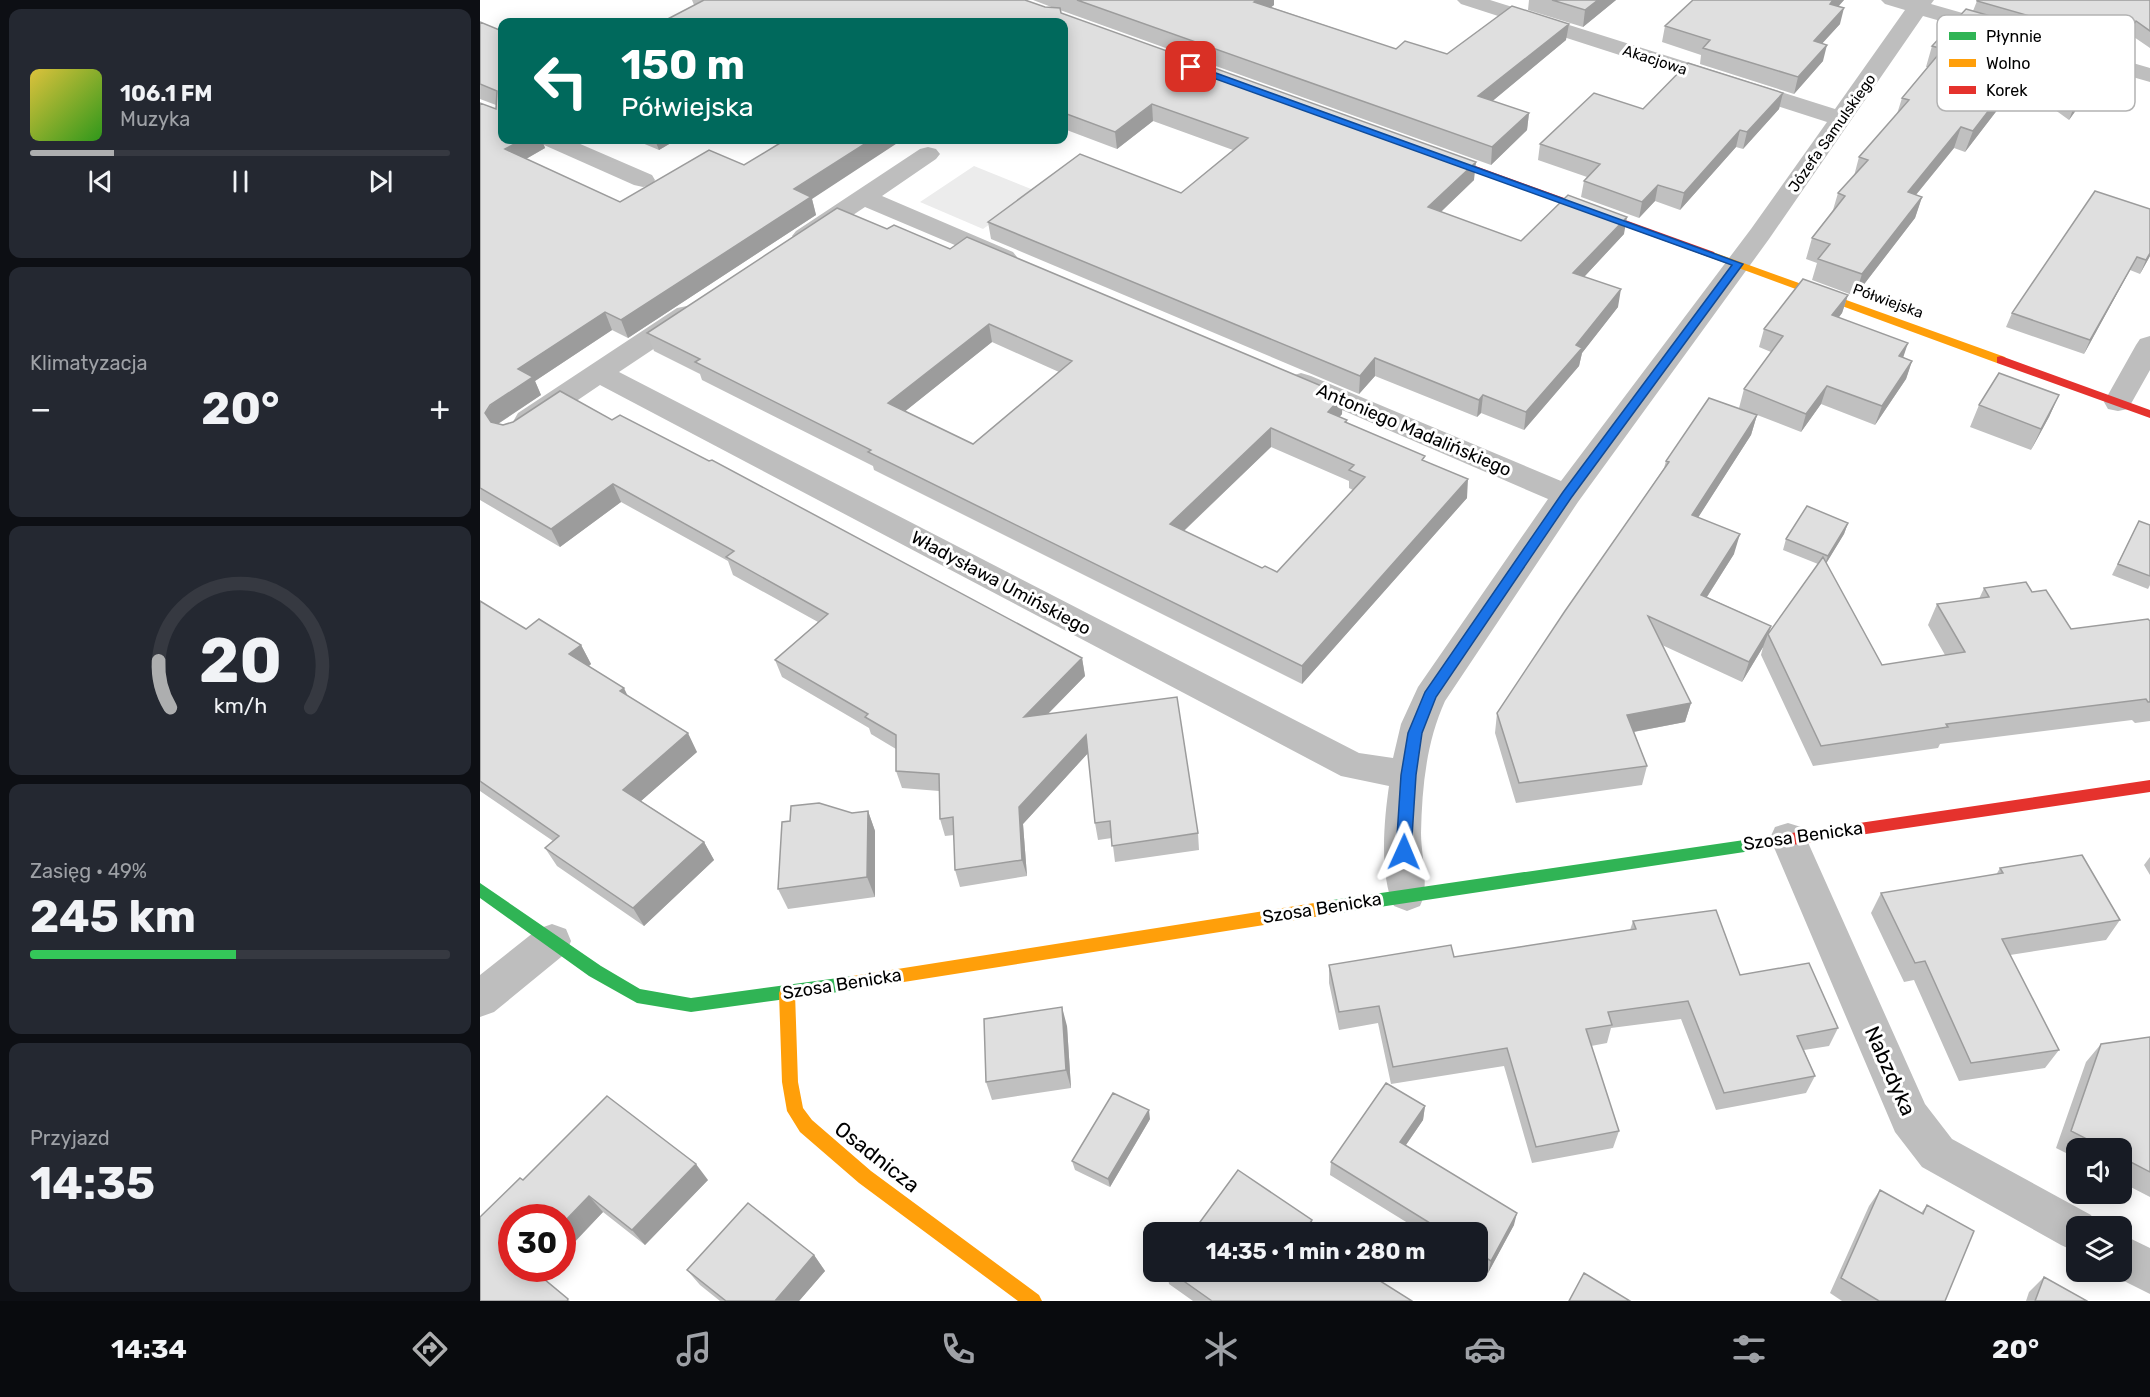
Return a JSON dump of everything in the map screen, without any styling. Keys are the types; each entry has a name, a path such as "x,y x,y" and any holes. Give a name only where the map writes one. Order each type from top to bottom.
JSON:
{"street":[{"name":"Akacjowa","path":"1468,0 1842,119"},
{"path":"1892,0 1921,4 1954,15"},
{"name":"Józefa Samulskiego","path":"1407,895 1404,832 1408,775 1415,733 1430,696 1567,495 1738,264 1921,4"},
{"path":"2135,71 2150,75"},
{"path":"561,144 633,176"},
{"name":"Półwiejska","path":"1424,150 2150,414"},
{"path":"785,249 928,154"},
{"path":"863,197 1028,267"},
{"path":"511,431 706,301"},
{"path":"2118,402 2150,345"},
{"name":"Władysława Umińskiego","path":"599,373 1353,766 1408,775"},
{"name":"Antoniego Madalińskiego","path":"1280,374 1567,495"},
{"name":"Szosa Benicka","path":"552,941 637,996 691,1005 787,993 1407,895 2150,786"},
{"name":"Nabzdyka","path":"1788,838 1910,1118 1937,1153 2066,1224"},
{"path":"480,890 552,941 480,999"},
{"name":"Osadnicza","path":"787,993 788,1059 795,1114 833,1152 1033,1301"},
{"path":"2132,1262 2150,1272"}],"shaded area":[{"path":"974,166 1036,191 983,229 920,202"}],"building":[{"path":"704,0 1025,0 1045,7 1060,8 1061,13 1476,162 1428,207 1521,241 1568,195 1627,217 1573,273 1621,289 1576,345 1582,348 1526,412 1483,395 1479,400 1375,358 1360,376 988,222 1080,154 1181,193 1248,138 1152,104 1115,132 1068,114 1068,18 670,18"},
{"path":"1077,0 1257,0 1254,2 1396,49 1405,41 1447,54 1512,6 1569,24 1478,96 1529,113 1492,147"},
{"path":"1552,0 1598,0 1585,10"},
{"path":"1693,0 1833,0 1830,4 1844,8 1814,41 1827,45 1798,77 1703,48 1710,40 1665,26"},
{"path":"2150,0 2150,31 2135,22 2135,15 2026,15 1977,1"},
{"path":"1966,9 1987,15 1960,15"},
{"path":"480,22 498,29 498,144 514,144 505,149 620,202 709,150 744,165 778,144 865,144 794,189 811,197 621,320 605,312 518,369 533,377 490,405 485,413 491,422 503,425 513,422 560,391 612,420 620,415 709,461 712,460 1082,658 1024,717 1177,697 1198,833 1112,846 1110,821 1095,823 1086,735 1019,807 1022,860 955,870 953,817 940,819 939,774 896,771 896,735 865,717 868,714 775,660 828,614 726,557 734,551 613,484 551,529 480,488 480,103 496,109 497,91 480,84"},
{"path":"1937,56 1937,111 1988,111 1973,131 1961,127 1908,192 1922,197 1862,274 1818,259 1830,244 1812,238 1845,196 1838,193 1868,160 1859,157 1909,100 1902,98"},
{"path":"1688,63 1783,93 1747,132 1740,130 1684,193 1658,185 1642,202 1584,181 1600,164 1540,144 1594,93 1643,109"},
{"path":"2095,191 2150,209 2150,253 2146,260 2137,257 2090,340 2012,313"},
{"path":"837,208 887,229 894,225 950,249 967,237 1343,395 1328,412 1347,420 1345,422 1425,456 1422,460 1468,479 1302,666 868,452 871,450 695,362 700,359 647,333","holes":["989,324 1072,361 973,444 888,403","1271,428 1354,465 1349,470 1365,477 1277,572 1265,566 1262,568 1170,524"]},
{"path":"1803,279 1848,295 1832,315 1908,343 1899,356 1912,361 1882,406 1827,386 1806,414 1744,389 1783,336 1764,329"},
{"path":"1999,373 2059,395 2041,429 1979,405"},
{"path":"1709,398 1757,415 1692,515 1740,534 1701,595 1771,626 1749,662 1648,616 1691,703 1627,715 1647,766 1519,783 1497,713 1669,462 1666,461"},
{"path":"1807,506 1848,523 1828,556 1786,539"},
{"path":"2139,521 2150,525 2150,576 2118,564"},
{"path":"1823,557 1882,665 1965,652 1937,604 1989,597 1984,588 2026,582 2032,592 2046,590 2071,629 2148,619 2150,621 2150,702 2146,699 1946,724 1948,727 1821,746 1768,634"},
{"path":"480,601 526,629 539,619 581,645 569,654 624,688 620,691 688,733 623,790 704,842 633,908 545,848 559,836 480,781"},
{"path":"819,803 852,813 868,811 867,877 778,889 782,822 790,821 791,806"},
{"path":"2082,855 2120,920 2002,939 2059,1050 1971,1063 1925,961 1915,963 1881,893 2003,873 2000,868"},
{"path":"1716,910 1740,975 1809,963 1838,1028 1797,1036 1815,1076 1724,1093 1688,1001 1608,1012 1612,1025 1586,1029 1619,1131 1536,1147 1507,1048 1393,1067 1379,1006 1339,1012 1329,965 1451,945 1454,957 1636,929 1633,921"},
{"path":"1062,1007 1066,1070 986,1082 984,1019"},
{"path":"2150,1037 2150,1172 2132,1163 2132,1138 2085,1138 2071,1131 2101,1044"},
{"path":"1386,1083 1425,1106 1400,1142 1517,1213 1491,1261 1488,1259 1488,1222 1428,1222 1331,1162"},
{"path":"1113,1093 1149,1110 1108,1179 1072,1161"},
{"path":"607,1096 696,1164 632,1230 589,1196 576,1209 576,1204 498,1204 498,1282 548,1282 568,1299 567,1301 480,1301 480,1217 520,1178 523,1180"},
{"path":"1238,1170 1312,1220 1311,1222 1200,1222"},
{"path":"1880,1190 1923,1214 1927,1205 1974,1231 1945,1301 1879,1301 1841,1278"},
{"path":"748,1203 814,1255 775,1301 726,1301 687,1270"},
{"path":"1584,1273 1630,1301 1569,1301"},
{"path":"2044,1277 2087,1301 2035,1301"},
{"path":"1185,1282 1382,1282 1412,1301 1212,1301"}],"traffic: fast":[{"path":"1333,907 1751,845"},
{"path":"480,890 595,971 637,996 691,1005 853,983"}],"traffic: slow":[{"path":"1710,254 2001,360"},
{"path":"853,983 1333,907"},
{"path":"787,993 790,1082 795,1111 806,1126 865,1177 1033,1301"}],"traffic: jam":[{"path":"1434,154 1710,254"},
{"path":"2001,360 2150,414"},
{"path":"1751,845 2150,786"}],"route":[{"path":"1191,67 1738,264 1567,495 1430,696 1415,733 1408,775 1404,852"}]}
